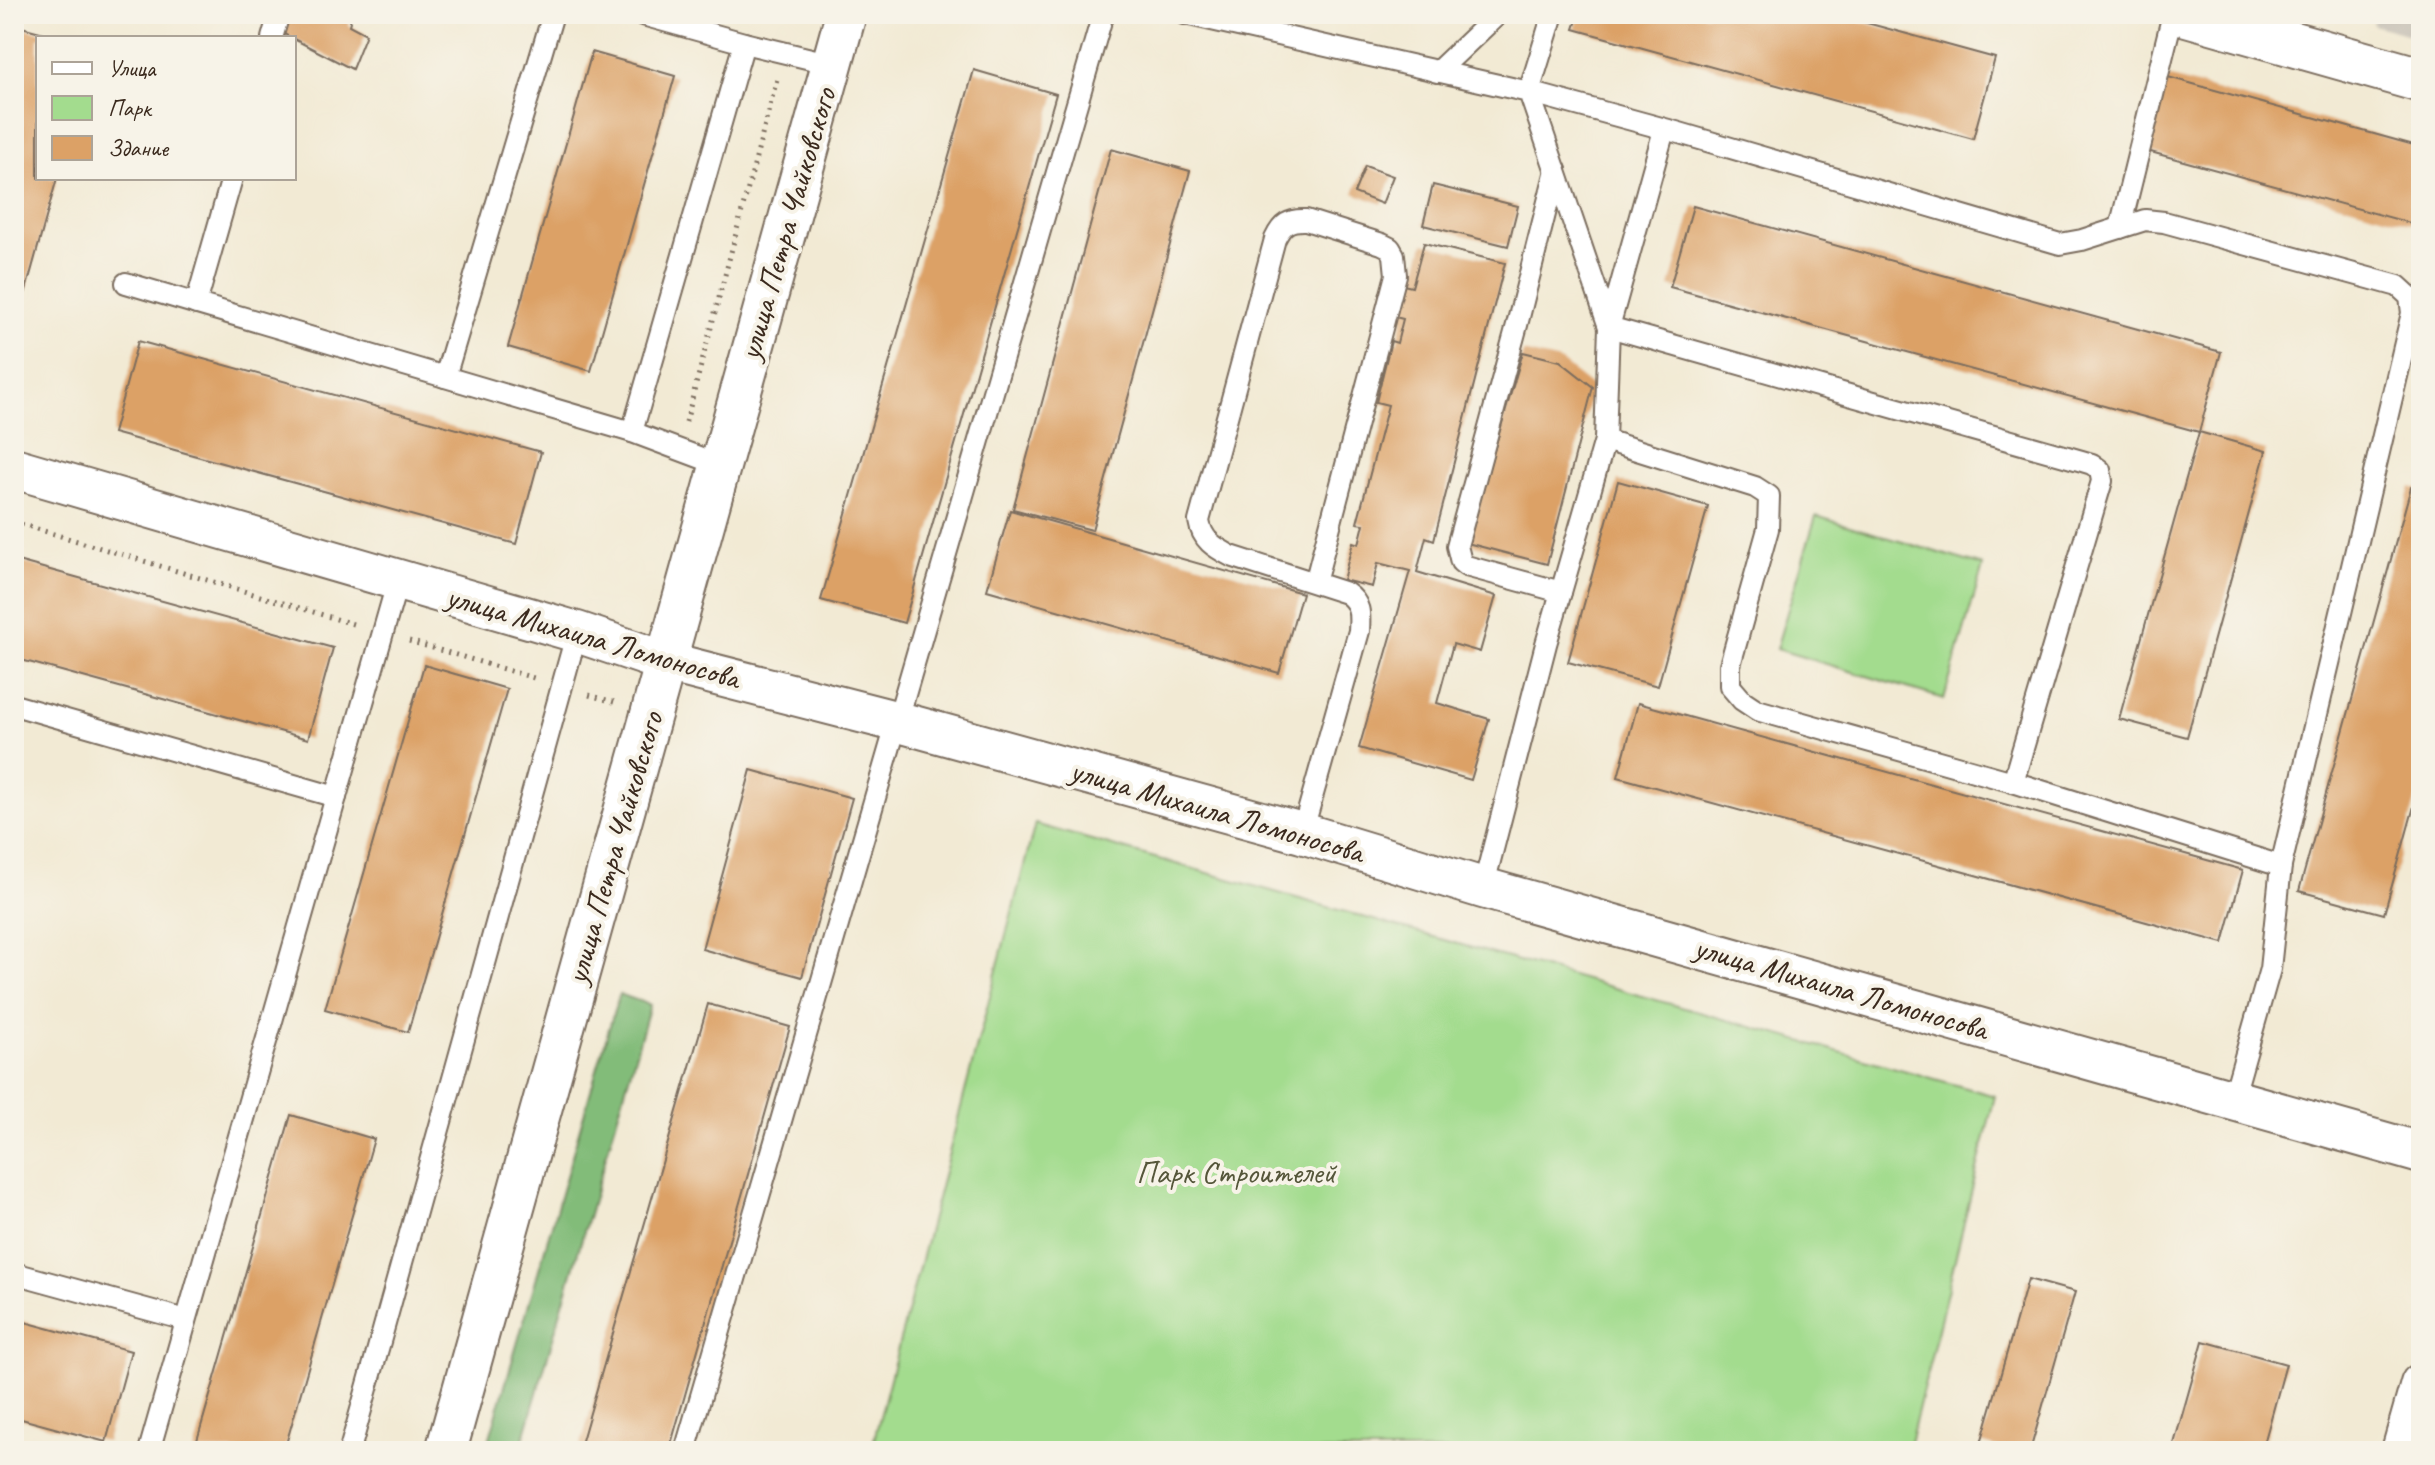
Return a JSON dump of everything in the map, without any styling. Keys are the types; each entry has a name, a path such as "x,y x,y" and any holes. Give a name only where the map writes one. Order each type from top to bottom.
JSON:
{"street":[{"name":"улица Петра Чайковского","path":"446,1451 846,14"},
{"path":"2187,14 2421,80"},
{"name":"улица Михаила Ломоносова","path":"14,468 577,632 666,662 899,722 1302,833 1483,888 2421,1153"},
{"path":"2402,1451 2421,1384"}],"lane":[{"path":"273,36 279,14"},
{"path":"445,377 553,14"},
{"path":"639,14 832,64"},
{"path":"685,1451 1103,14"},
{"path":"1185,14 1529,92 2060,244 2145,220 2164,222 2398,286 2410,297 2412,313 2281,866 2270,969 2233,1099"},
{"path":"1437,72 1498,14"},
{"path":"1553,14 1529,92 1609,327"},
{"path":"2120,228 2173,14"},
{"path":"632,432 744,43"},
{"path":"1483,888 1561,592 1605,440 1609,327 1664,130"},
{"path":"1556,170 1457,546 1461,562 1466,566 1561,592"},
{"path":"196,304 231,180"},
{"path":"1302,833 1355,647 1360,611 1355,599 1346,593 1231,556 1216,548 1201,532 1199,521 1275,239 1280,228 1296,219 1382,244 1390,248 1396,266 1315,583"},
{"path":"126,283 632,432 720,465"},
{"path":"1609,327 2092,464 2100,470 2102,481 2013,782"},
{"path":"1605,440 1755,487 1769,496 1768,529 1730,665 1730,686 1742,700 1757,710 2013,782 2281,866"},
{"path":"149,1451 398,580"},
{"path":"351,1446 577,632"},
{"path":"14,705 336,797"},
{"path":"14,1273 186,1320"}],"path":[{"path":"679,450 784,53"},
{"path":"14,522 623,705"}],"shaded area":[{"path":"2374,14 2421,14 2421,38 2373,25"}],"green space":[{"path":"1816,516 1983,566 1944,699 1776,649"},
{"name":"Парк Строителей","path":"1035,824 1995,1096 1908,1451 871,1451"},
{"path":"619,994 650,1005 520,1451 486,1451"}],"building":[{"path":"289,14 352,14 349,25 366,34 352,69 296,40 296,36 282,33"},
{"path":"1579,14 1834,14 1995,58 1973,139 1574,29"},
{"path":"14,25 55,36 36,36 36,180 56,180 18,319 14,318"},
{"path":"592,52 675,76 591,371 508,347"},
{"path":"974,70 1056,94 904,623 821,600"},
{"path":"2168,77 2421,147 2421,226 2147,151"},
{"path":"1111,149 1190,171 1092,530 1013,509"},
{"path":"1365,166 1393,176 1382,204 1354,193"},
{"path":"1433,185 1518,206 1508,246 1423,225"},
{"path":"1693,206 2221,352 2199,432 1670,287"},
{"path":"1424,243 1505,263 1434,540 1426,537 1417,572 1496,596 1480,652 1453,644 1437,703 1489,719 1471,780 1359,748 1410,571 1378,563 1372,587 1343,580 1353,542 1359,544 1364,524 1357,523 1388,405 1376,402 1391,341 1397,343 1403,319 1395,317 1403,285 1412,287"},
{"path":"138,341 541,452 516,544 113,433"},
{"path":"1523,352 1560,361 1593,387 1547,564 1467,543"},
{"path":"2199,432 2266,451 2187,737 2119,719"},
{"path":"1618,481 1708,506 1658,686 1568,662"},
{"path":"2411,487 2421,490 2421,781 2384,914 2299,891"},
{"path":"1010,510 1302,593 1279,673 987,590"},
{"path":"14,560 333,648 308,739 14,658"},
{"path":"424,665 507,689 408,1032 325,1009"},
{"path":"1638,703 2243,870 2223,943 1618,777"},
{"path":"751,770 852,798 802,977 702,949"},
{"path":"708,1004 790,1027 669,1451 579,1451"},
{"path":"291,1115 374,1139 284,1451 194,1451"},
{"path":"2028,1279 2075,1292 2030,1451 2008,1451 1981,1443"},
{"path":"14,1319 131,1351 106,1442 14,1417"},
{"path":"2203,1341 2286,1364 2262,1451 2172,1451"}]}
